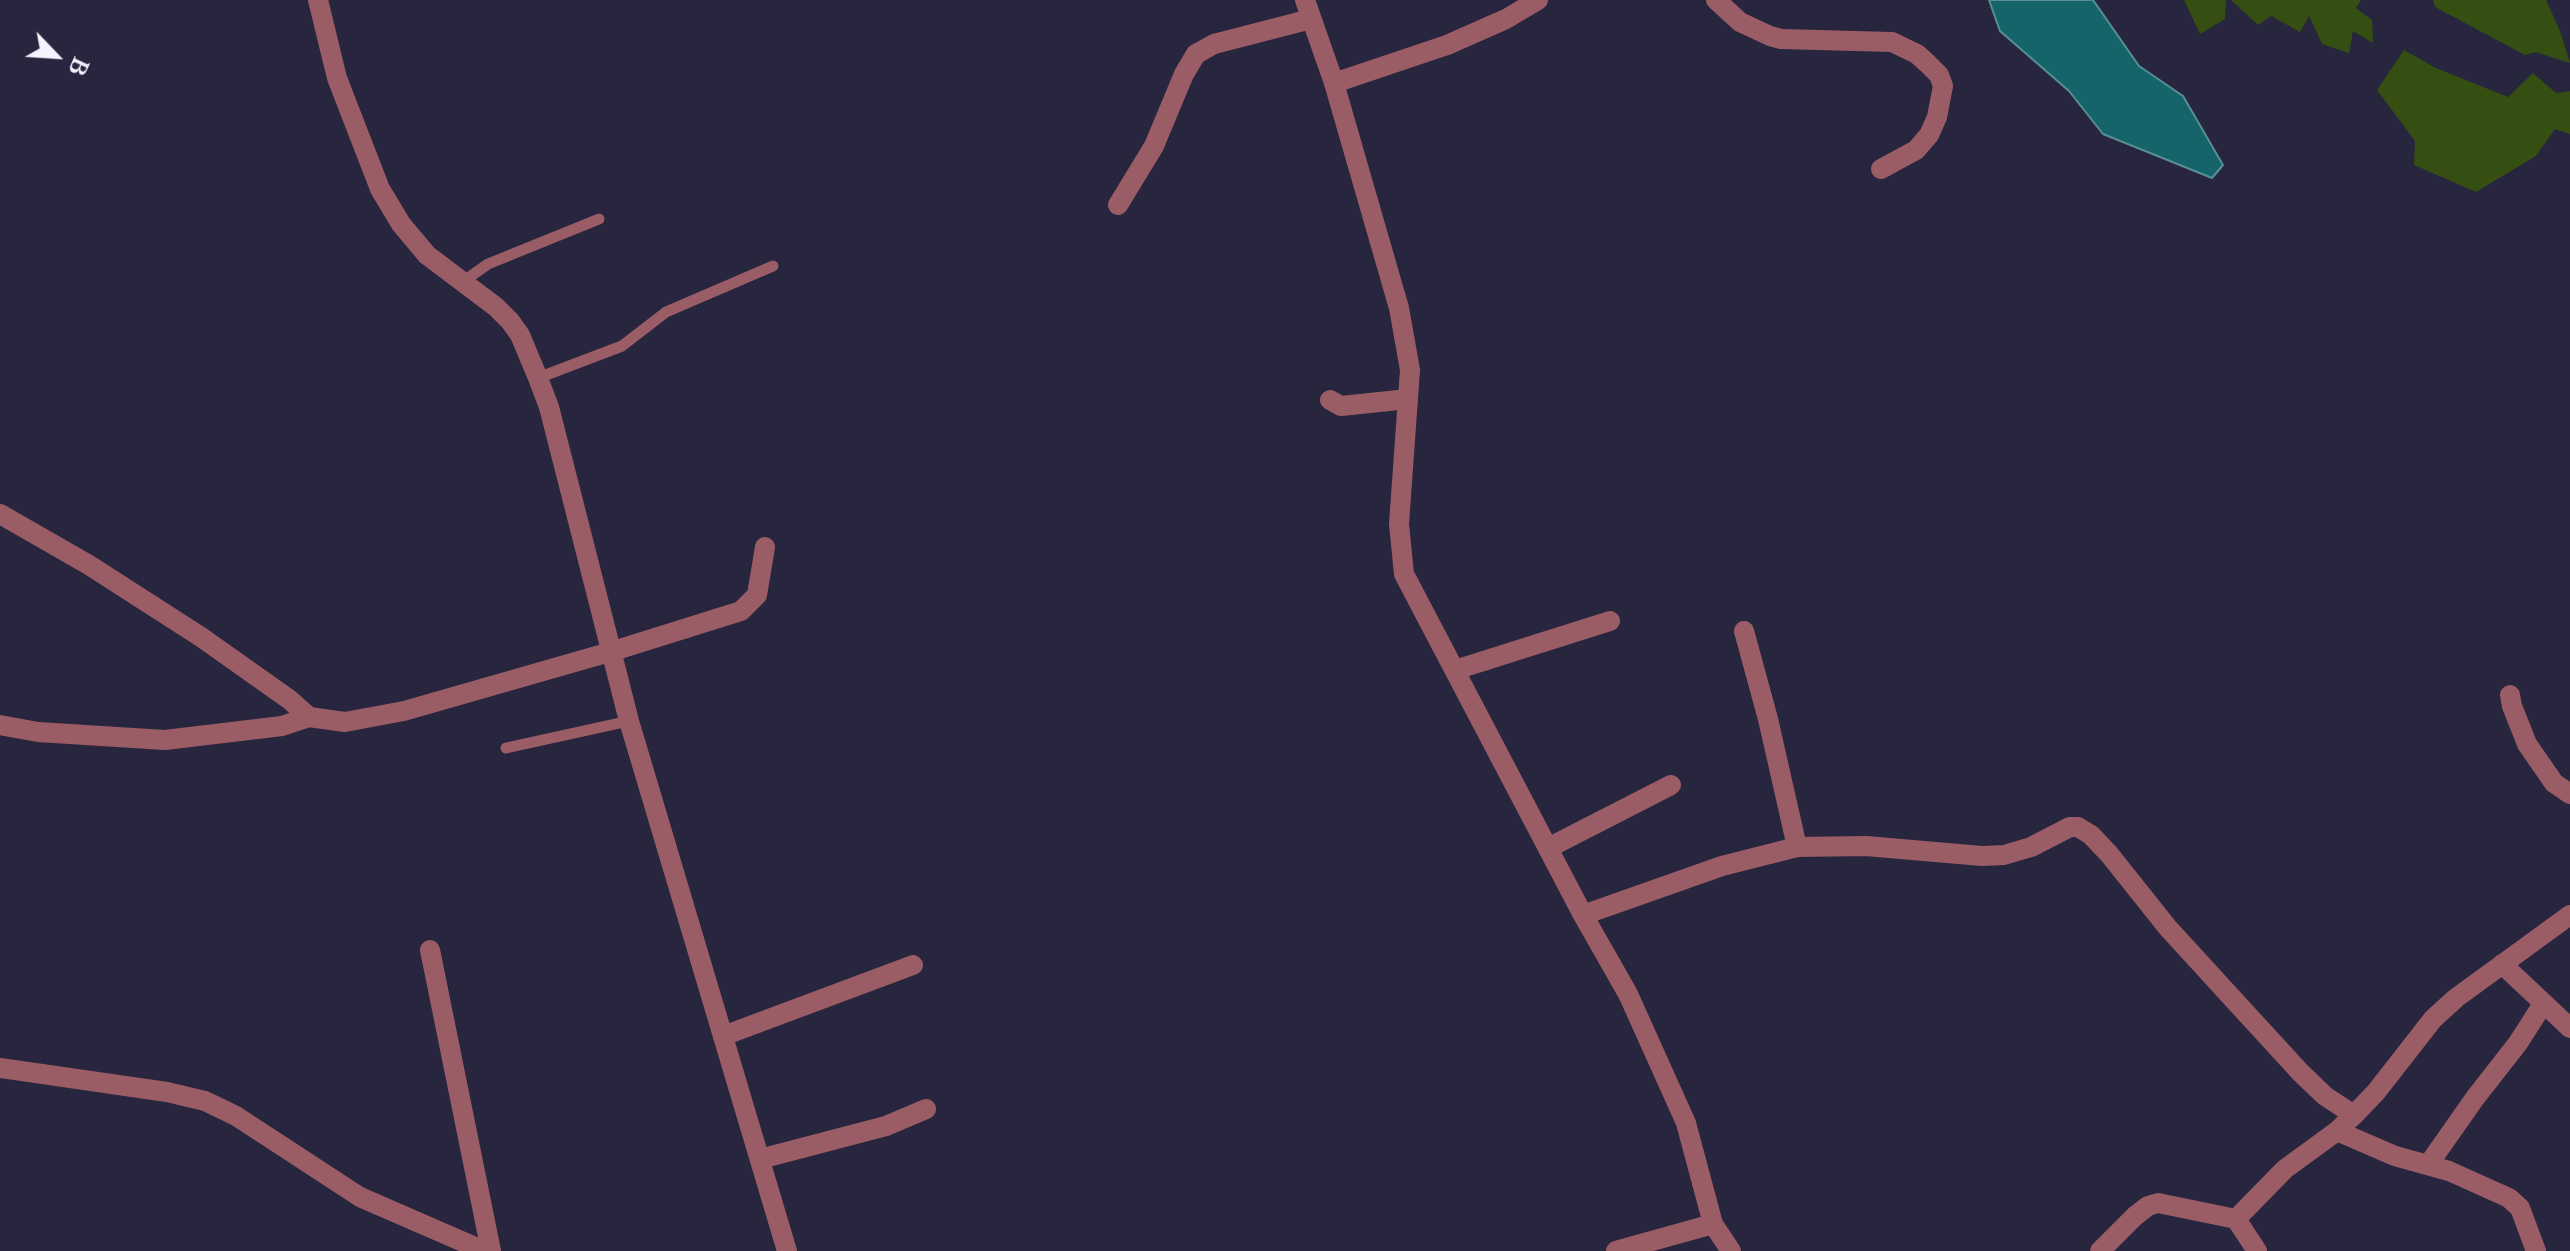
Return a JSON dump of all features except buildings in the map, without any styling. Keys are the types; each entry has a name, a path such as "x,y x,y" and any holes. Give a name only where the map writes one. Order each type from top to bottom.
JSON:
{"street":[{"path":"318,0 337,78 380,189 412,239 427,255 510,321 520,335 549,407 629,721 787,1251"},
{"path":"1334,83 1447,45 1506,19 1538,0"},
{"path":"1716,0 1740,22 1770,36 1781,39 1892,42 1917,54 1939,75 1943,86 1942,100 1929,135 1916,150 1881,169"},
{"path":"1118,205 1154,146 1189,62 1196,54 1214,44 1308,10 1334,83 1399,308 1410,370 1399,524 1404,574 1583,915 1628,994 1686,1123 1713,1224 1731,1251"},
{"path":"1330,400 1341,406 1408,399"},
{"path":"0,514 89,565 201,637 309,717"},
{"path":"0,725 38,732 165,740 282,726 309,717 345,722 361,720 418,707 741,611 757,595 765,547"},
{"path":"1455,670 1610,621"},
{"path":"1744,631 1797,847"},
{"path":"2510,695 2527,744 2554,783 2570,794"},
{"path":"1548,848 1671,785"},
{"path":"1583,915 1722,866 1797,847 1866,846 1982,856 2004,855 2031,847 2070,827 2078,827 2091,835 2109,854 2168,928 2300,1072 2325,1096 2354,1115"},
{"path":"2236,1219 2285,1169 2354,1115 2433,1019 2570,915"},
{"path":"430,950 491,1251"},
{"path":"2502,964 2570,1028"},
{"path":"723,1036 913,965"},
{"path":"2428,1165 2543,1004"},
{"path":"0,1068 167,1092 205,1101 236,1116 360,1197 484,1251"},
{"path":"760,1159 875,1129 926,1109"},
{"path":"2337,1131 2395,1156 2472,1180 2509,1198 2520,1208 2536,1251"},
{"path":"2100,1251 2135,1216 2158,1203 2236,1219 2257,1251"},
{"path":"1616,1251 1713,1224"}],"lane":[{"path":"461,283 488,264 599,219"},
{"path":"538,378 622,346 666,312 773,266"},
{"path":"506,748 629,721"}],"shaded area":[{"path":"1989,0 2093,0 2139,66 2183,96 2223,165 2212,178 2103,134 2069,91 2000,31"},
{"path":"2184,0 2226,0 2225,19 2200,34"},
{"path":"2231,0 2361,0 2356,8 2372,20 2373,43 2353,31 2349,53 2322,44 2309,16 2300,32 2271,16 2258,25"},
{"path":"2433,0 2546,0 2570,63 2535,52 2525,55 2435,7"},
{"path":"2404,50 2436,68 2508,97 2533,73 2556,93 2570,91 2570,134 2555,129 2536,156 2476,192 2414,165 2415,141 2377,90"}]}
